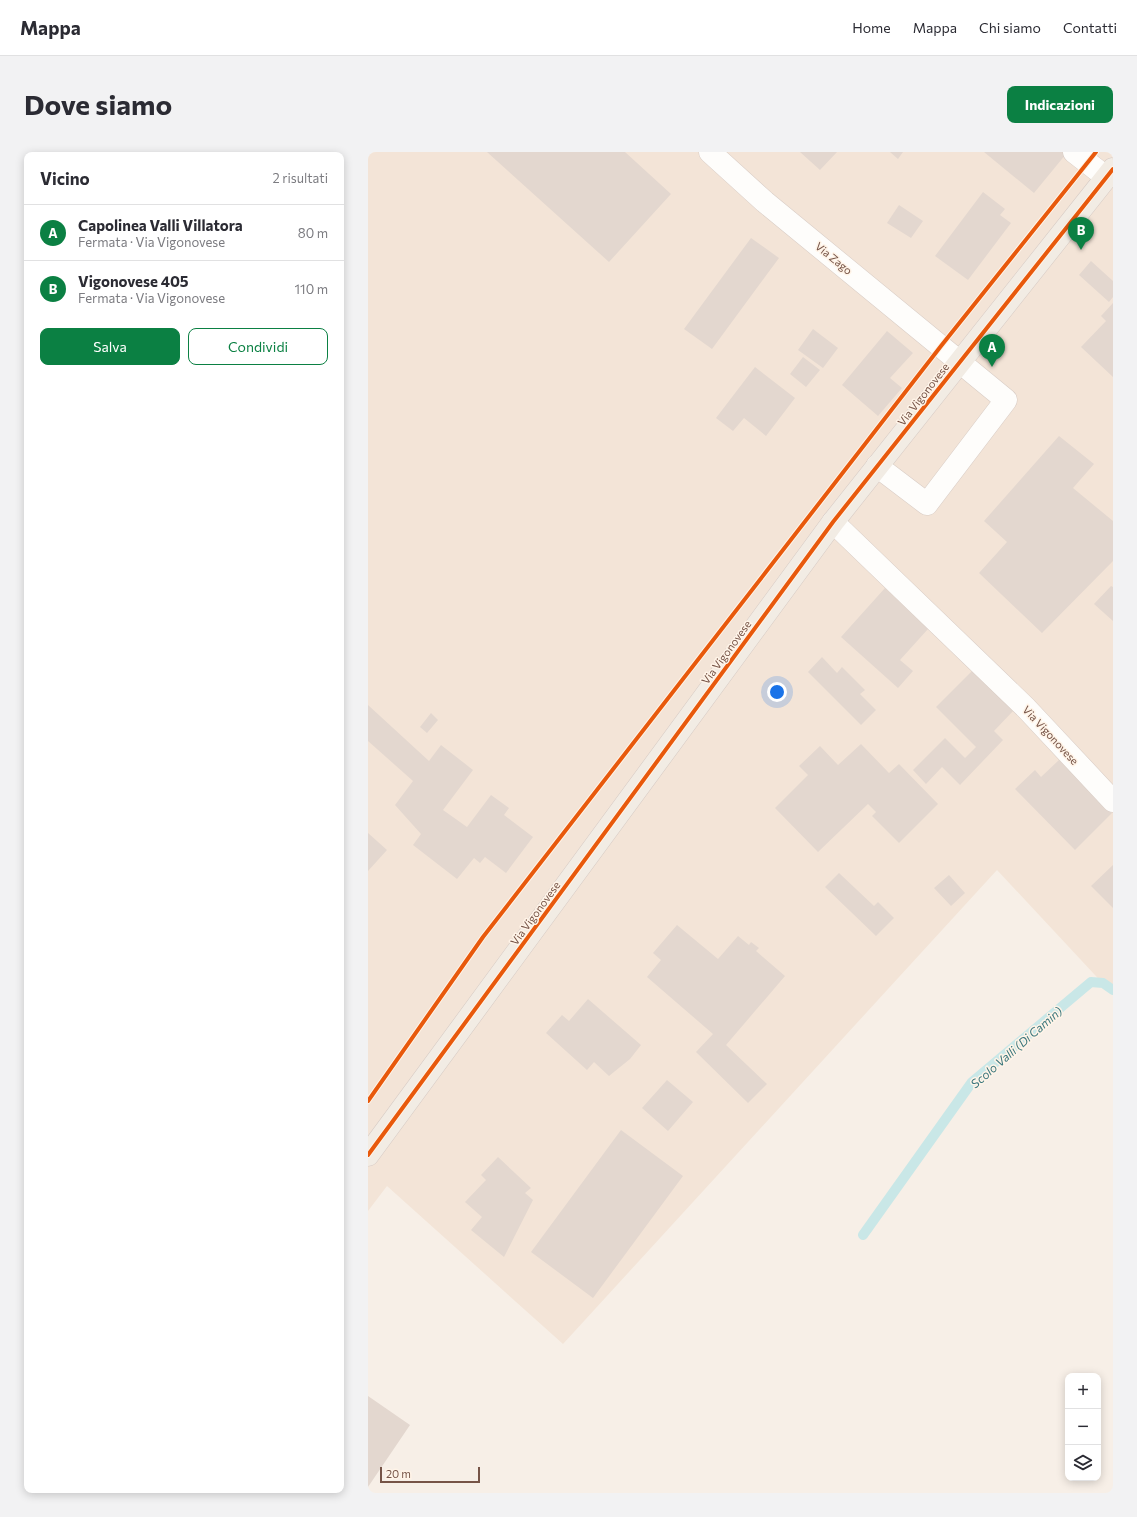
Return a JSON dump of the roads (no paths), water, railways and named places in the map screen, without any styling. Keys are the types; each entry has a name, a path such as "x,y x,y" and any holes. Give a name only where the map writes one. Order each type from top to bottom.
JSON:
{"main road":[{"name":"Via Vigonovese","path":"368,1156 832,522 1110,173"}],"street":[{"name":"Via Zago","path":"710,152 765,202 1006,400 927,504 877,466"},
{"path":"1074,152 1110,173"},
{"name":"Via Vigonovese","path":"832,522 1026,708 1113,801"}],"waterway":[{"name":"Scolo Valli (Di Camin)","path":"863,1235 972,1082 1091,982 1103,983 1113,990"}],"place":[{"name":"Vigonovese 405","path":"1081,250"},
{"name":"Capolinea Valli Villatora","path":"992,367"}]}
